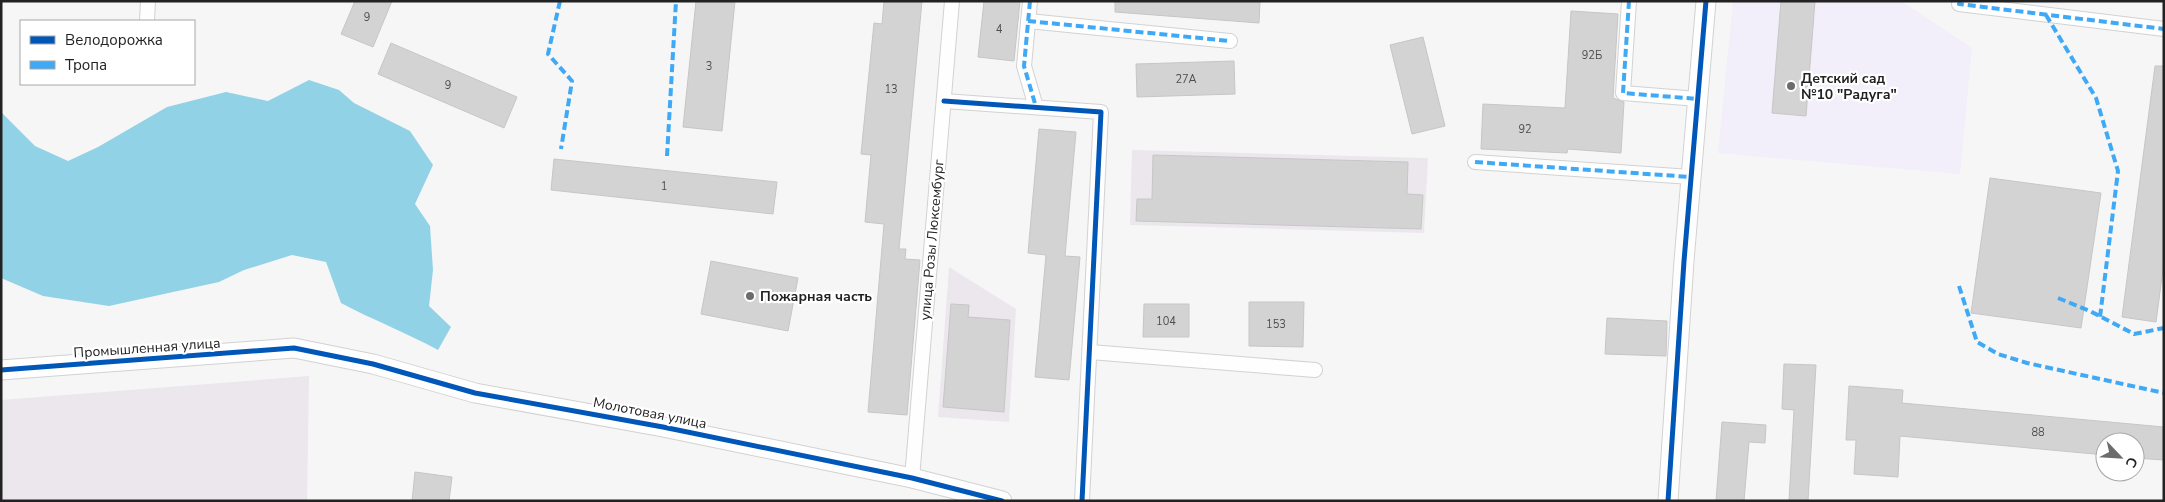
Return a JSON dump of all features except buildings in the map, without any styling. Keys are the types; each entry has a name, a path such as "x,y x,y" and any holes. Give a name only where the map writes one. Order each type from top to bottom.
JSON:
{"street":[{"path":"147,20 148,1"},
{"name":"улица Розы Люксембург","path":"912,478 952,1"},
{"path":"1030,1 1024,66 1036,107"},
{"path":"1629,1 1624,93 1698,99"},
{"path":"1668,501 1684,261 1706,1"},
{"path":"1959,4 2164,29"},
{"path":"1028,21 1230,41"},
{"path":"944,101 1101,112 1082,501"},
{"path":"1475,162 1691,177"},
{"name":"Молотовая улица","path":"294,348 373,364 475,393 663,426 912,478 1002,501"},
{"name":"Промышленная улица","path":"1,370 294,348"},
{"path":"1090,352 1315,370"}],"shaded area":[{"path":"1733,1 1901,1 1972,48 1960,174 1718,153"},
{"path":"1132,150 1428,158 1424,233 1130,225"},
{"path":"949,267 1016,309 1009,422 938,417"},
{"path":"309,376 307,501 1,501 1,400"}],"water":[{"path":"309,80 339,90 354,103 410,131 433,165 415,204 430,226 433,270 429,306 451,327 438,350 341,303 326,262 292,255 244,270 219,282 109,306 43,296 1,278 1,112 35,146 68,161 98,147 167,107 226,92 268,101"}],"marked path":[{"path":"560,1 548,54 572,81 561,149"},
{"path":"667,156 676,1"},
{"path":"1030,1 1024,66 1036,107"},
{"path":"1629,1 1623,93 1698,99"},
{"path":"1960,1 1959,4 2164,29"},
{"path":"2046,15 2096,98 2118,171 2100,317"},
{"path":"1028,21 1230,41"},
{"path":"1475,162 1691,177"},
{"path":"1959,286 1977,342 1998,354 2027,363 2164,393"},
{"path":"2058,298 2090,311 2134,334 2164,328"}],"cycle path":[{"path":"1668,501 1684,261 1706,1"},
{"path":"944,101 1101,112 1082,501"},
{"path":"1,370 294,348 373,364 475,393 663,427 912,478 1002,501"}],"place":[{"name":"Детский сад №10 \"Радуга\"","path":"1791,86"},
{"name":"Пожарная часть","path":"750,296"}]}
